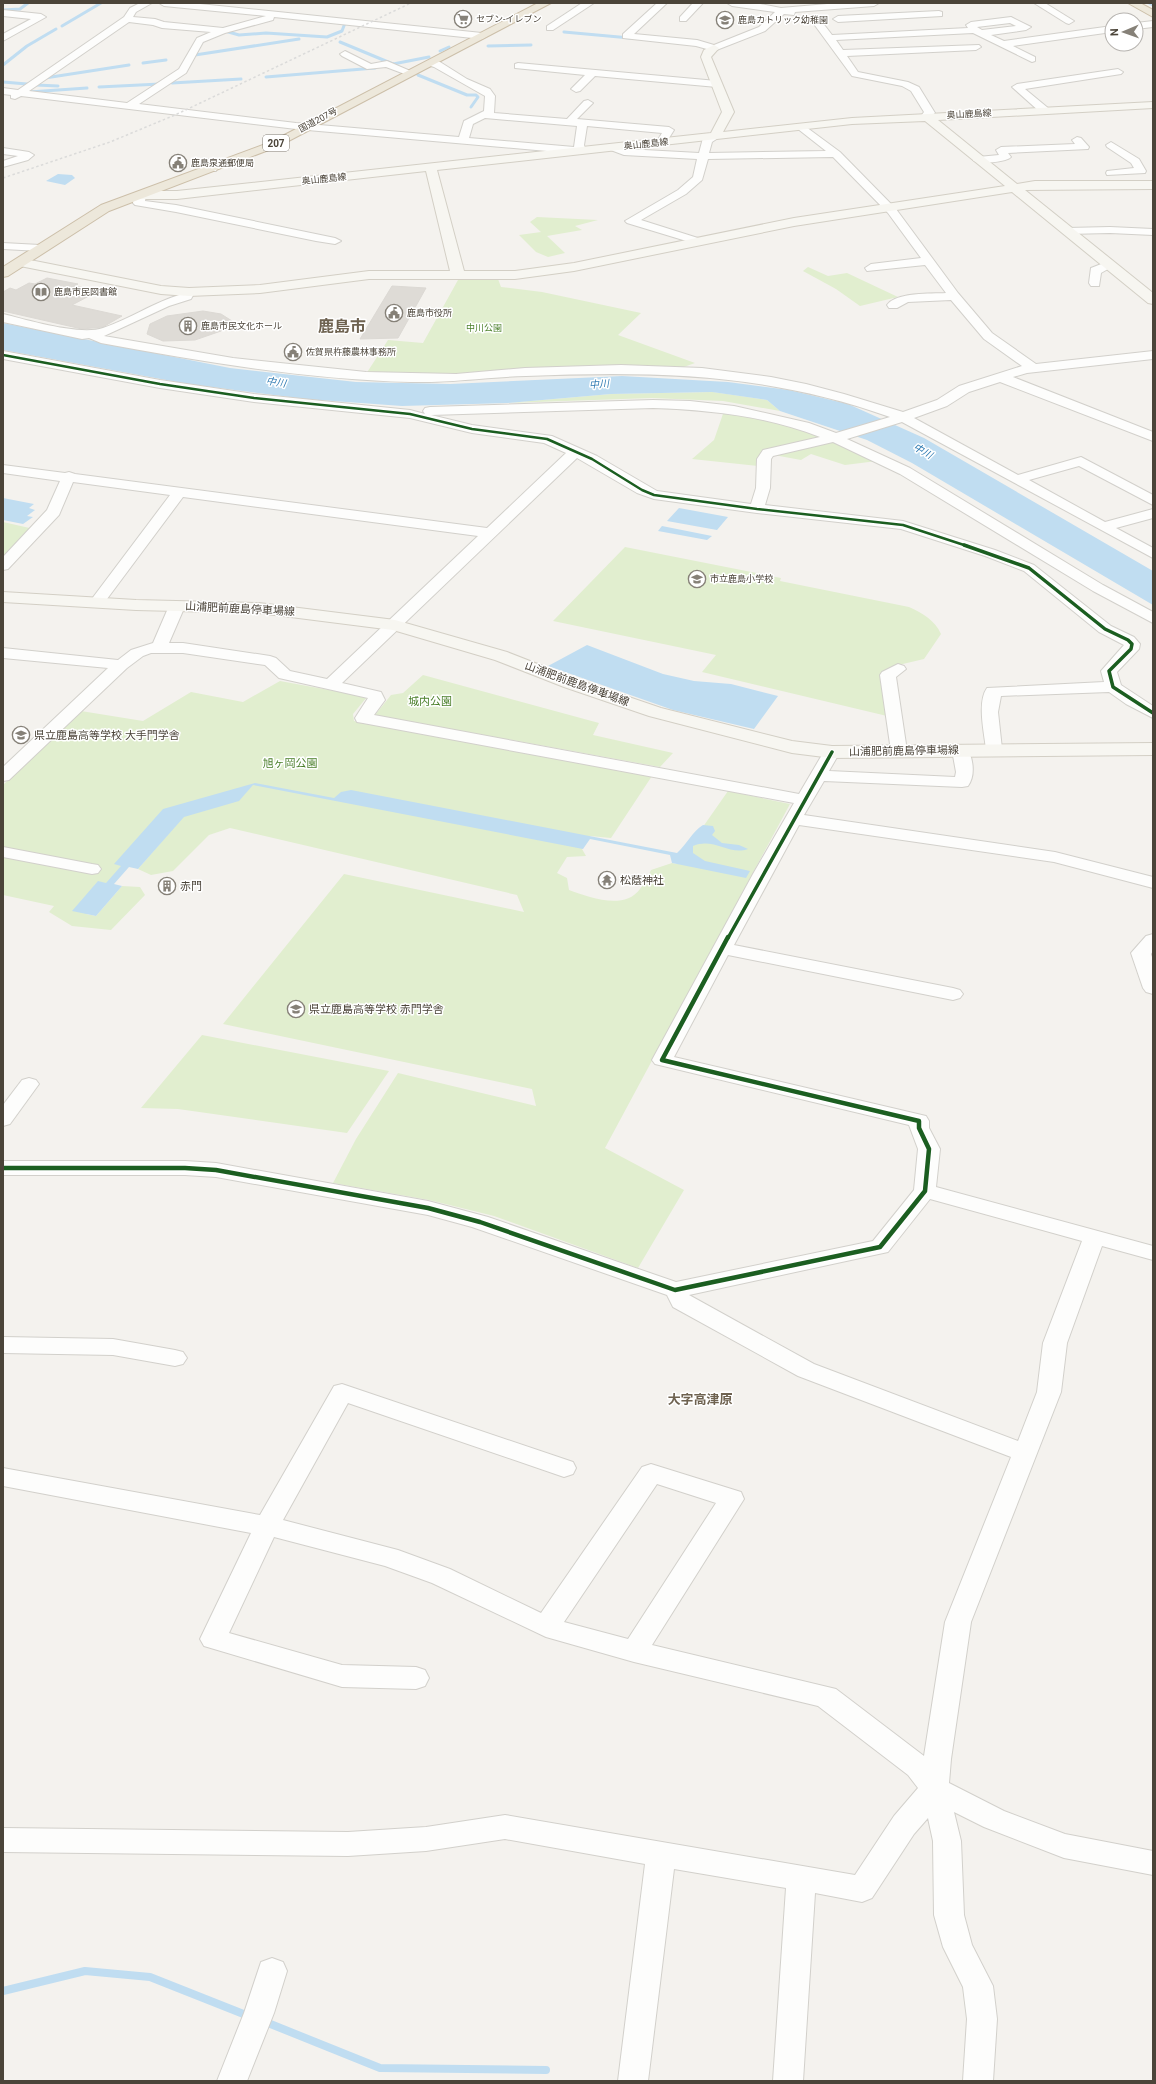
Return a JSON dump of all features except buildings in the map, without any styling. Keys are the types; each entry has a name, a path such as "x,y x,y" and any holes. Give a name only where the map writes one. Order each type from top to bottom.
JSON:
{"highway":[{"name":"国道207号","path":"3,273 87,218 210,166 275,144 306,126 546,3"},
{"path":"1133,3 1153,14"}],"street":[{"path":"3,102 20,93 127,19 133,10 146,3"},
{"path":"164,3 187,4 482,36"},
{"path":"550,28 589,3"},
{"path":"662,3 626,36 697,42 714,48"},
{"path":"683,19 698,3"},
{"path":"732,3 783,10 823,21 923,21"},
{"path":"697,240 631,221 682,192 698,178 707,140 716,136 717,131 728,112 706,54 714,48 762,29 783,10 874,3"},
{"path":"1039,3 1069,20"},
{"path":"129,106 183,72 191,54 200,40 222,30 269,18 285,7"},
{"path":"3,13 41,17 3,38"},
{"path":"823,21 939,14"},
{"path":"127,19 155,22 162,25 222,30"},
{"path":"823,21 829,38 855,74 905,84 915,89 930,113 926,116 978,160 1153,300"},
{"path":"829,38 979,31 1032,59"},
{"path":"1004,44 1104,31"},
{"path":"840,53 976,47"},
{"path":"345,54 370,67 387,64 410,73"},
{"path":"430,63 437,64 464,81 486,91 490,96 489,112 486,115"},
{"path":"518,66 717,84"},
{"path":"576,89 594,72"},
{"path":"1044,110 1017,87 1118,72"},
{"path":"3,91 306,126 581,151 577,123"},
{"path":"577,123 571,120 588,103"},
{"name":"奥山鹿島線","path":"140,195 177,195 802,127 926,116 1153,105"},
{"path":"462,140 467,133 468,123 486,115 669,130 664,138 665,142"},
{"path":"802,127 836,154 887,208 892,211 954,296 988,336 1032,367"},
{"path":"978,160 1006,157 1001,150 1084,147 1077,140"},
{"path":"1111,145 1135,161 1141,171 1111,174"},
{"path":"612,147 624,152 704,156 836,154"},
{"path":"3,150 29,155 3,164"},
{"path":"1102,165 1111,174 1130,185"},
{"path":"431,168 457,266 457,276"},
{"path":"20,262 162,290 189,292 260,289 370,275 457,276 537,273 608,261 697,240 1013,188 1035,185 1153,185"},
{"path":"140,195 139,203 147,205 178,209 289,233 335,241"},
{"path":"1067,231 1110,230 1153,232"},
{"path":"3,246 40,248"},
{"path":"871,268 929,261"},
{"path":"1095,283 1095,271 1109,265"},
{"path":"3,318 82,335 93,335 105,332 165,303 187,296 189,292"},
{"path":"893,305 906,299 954,296"},
{"path":"93,335 101,339 209,359 365,376 458,378 522,372 636,369 679,371 774,382 809,389 878,407 903,417 1104,527 1151,551"},
{"path":"3,355 160,384 254,398 410,414 472,429 547,439 592,459 642,490 654,495 757,509 860,518 903,525 990,553 1029,568 1105,629 1128,640 1132,644 1132,649 1109,671 1113,687"},
{"path":"757,509 764,488 764,459 768,453 780,449 835,438 903,417 942,403 964,389 1032,367 1153,355"},
{"path":"1000,377 1153,437"},
{"path":"410,414 617,405 690,405 734,410 771,417 804,426 835,438 912,475 1085,580 1153,618"},
{"path":"330,685 395,625 575,452"},
{"path":"1018,479 1081,461 1153,501"},
{"path":"3,469 69,476 490,533"},
{"path":"3,566 54,512 69,476"},
{"path":"96,604 180,491"},
{"path":"1104,527 1153,513"},
{"name":"山浦肥前鹿島停車場線","path":"3,597 96,604 259,608 395,625 502,656 570,683 655,712 792,747 832,752 994,749 1153,749"},
{"path":"159,647 177,606"},
{"path":"3,776 121,665 137,653 149,648 159,647 183,648 270,661 285,675 375,695 377,700 363,718 804,800"},
{"path":"3,653 121,665"},
{"path":"898,669 888,675 899,751"},
{"path":"994,749 990,712 993,691 1113,687 1132,701 1153,712"},
{"path":"818,776 962,782 965,772 960,750"},
{"path":"3,1168 177,1168 216,1170 428,1208 480,1222 675,1290 880,1247 925,1191 929,1149 919,1128 919,1121 662,1060 793,819 832,752"},
{"path":"793,819 1055,857 1153,883"},
{"path":"3,852 92,869"},
{"path":"1153,940 1141,953 1153,988"},
{"path":"722,948 953,994"},
{"path":"3,1119 29,1084"},
{"path":"925,1191 1153,1253"},
{"path":"978,2081 982,2019 978,1986 958,1947 949,1915 947,1841 936,1789 937,1759 958,1622 1049,1392 1055,1343 1094,1238"},
{"path":"675,1290 681,1301 806,1370 1025,1453"},
{"path":"3,1345 113,1347 175,1358"},
{"path":"416,1678 342,1676 213,1639 267,1526 342,1392 564,1468"},
{"path":"546,1627 651,1473 732,1499 634,1651"},
{"path":"3,1477 267,1526 389,1557 441,1576 546,1627 634,1651 826,1697 918,1767 936,1789 994,1819 1064,1846 1153,1863"},
{"path":"3,1840 348,1844 426,1839 505,1827 862,1889 904,1825 936,1789"},
{"path":"633,2081 660,1854"},
{"path":"788,2081 801,1878"},
{"path":"232,2081 259,2013 272,1971"}],"green space":[{"path":"537,217 598,220 575,226 582,230 547,236 565,253 548,257 536,252 519,235 541,232 530,222"},
{"path":"808,267 828,276 847,273 898,297 860,306 836,289 803,271"},
{"name":"中川公園","path":"498,279 501,287 542,292 641,313 618,335 695,363 681,368 458,376 366,374 388,340 423,343 458,280"},
{"path":"713,392 767,400 780,411 723,401 652,398 508,403 611,394"},
{"path":"724,411 799,427 877,461 845,465 811,454 801,460 763,453 758,466 692,459 714,440"},
{"path":"3,522 34,529 3,559"},
{"path":"625,547 781,578 780,581 909,607 923,614 932,621 941,634 924,659 890,667 881,674 887,716 702,672 716,655 553,621"},
{"name":"城内公園","path":"423,675 599,723 593,735 673,753 660,767 375,715 391,695 403,693"},
{"name":"旭ヶ岡公園","path":"280,681 367,697 353,714 354,721 652,776 611,838 590,836 582,849 586,856 567,857 557,873 567,878 569,890 596,899 616,901 633,896 645,882 651,870 672,863 677,864 728,791 790,804 605,1148 684,1190 638,1268 494,1216 429,1200 333,1183 356,1139 398,1073 536,1106 532,1089 223,1024 344,874 524,912 517,895 230,828 209,835 173,871 151,875 138,869 183,817 171,814 86,914 96,916 122,886 140,887 145,895 111,930 72,926 49,912 54,906 3,895 3,785 81,711 143,721 191,692 243,702"},
{"path":"202,1035 389,1071 347,1133 178,1109 141,1108"}],"water":[{"path":"58,174 72,175 75,178 65,185 46,181"},
{"name":"中川","path":"3,323 230,368 356,382 450,384 622,376 728,382 789,390 848,404 924,438 1153,571 1153,605 912,463 867,440 780,411 767,400 712,392 611,394 508,403 402,406 305,399 188,384 3,350"},
{"path":"3,498 34,504 29,508 35,510 27,516 33,517 23,524 3,520"},
{"path":"679,508 728,517 717,530 667,521"},
{"path":"662,526 712,536 707,540 658,531"},
{"path":"587,645 663,674 694,681 731,684 778,696 754,729 673,710 548,666"},
{"path":"255,783 334,798 341,792 351,790 677,853 703,825 713,826 715,831 712,835 722,843 739,845 748,849 741,851 715,845 701,844 693,846 693,853 705,861 750,871 746,878 672,863 670,855 590,839 583,849 253,785 239,801 184,817 138,869 129,867 114,884 122,886 96,916 72,911 98,881 106,883 121,866 114,864 163,809"}],"waterway":[{"path":"3,10 20,9 28,3"},
{"path":"62,26 101,3"},
{"path":"1149,3 1153,5"},
{"path":"225,31 239,35 266,33 327,37 342,31 345,23"},
{"path":"3,65 27,46 56,29"},
{"path":"564,32 630,38"},
{"path":"195,55 299,39"},
{"path":"340,42 393,64"},
{"path":"488,46 531,45"},
{"path":"440,51 449,47"},
{"path":"388,65 429,57"},
{"path":"143,63 166,60"},
{"path":"45,78 129,65"},
{"path":"266,77 375,68"},
{"path":"418,75 467,95 476,95 478,97 471,107"},
{"path":"172,83 241,79"},
{"path":"3,82 27,84"},
{"path":"99,87 160,84"},
{"path":"36,85 58,86"},
{"path":"29,92 87,88"},
{"path":"3,1991 85,1971 150,1977 246,2015"},
{"path":"268,2023 380,2068 546,2070"}],"railway":[{"path":"3,178 110,142 175,115 411,3"}],"cycle path":[{"path":"3,355 160,384 254,398 410,414 472,429 547,439 592,459 642,490 654,495 757,509 860,519 903,525 990,553 1029,568 1105,629 1128,640 1132,644 1131,649 1109,671 1113,687 1132,701 1153,713"},
{"path":"3,1168 185,1168 216,1170 428,1208 480,1222 675,1290 880,1247 925,1191 929,1149 919,1128 919,1121 662,1060 762,874 832,752"}],"place":[{"name":"セブン-イレブン","path":"463,19"},
{"name":"鹿島カトリック幼稚園","path":"725,20"},
{"name":"鹿島泉通郵便局","path":"178,163"},
{"name":"鹿島市民図書館","path":"41,292"},
{"name":"鹿島市役所","path":"394,313"},
{"name":"鹿島市民文化ホール","path":"188,326"},
{"name":"佐賀県杵藤農林事務所","path":"293,352"},
{"name":"市立鹿島小学校","path":"697,579"},
{"name":"県立鹿島高等学校 大手門学舎","path":"21,735"},
{"name":"松蔭神社","path":"607,880"},
{"name":"赤門","path":"167,886"},
{"name":"県立鹿島高等学校 赤門学舎","path":"296,1009"}],"district":[{"name":"鹿島市","path":"342,326"},
{"name":"大字高津原","path":"700,1399"}]}
